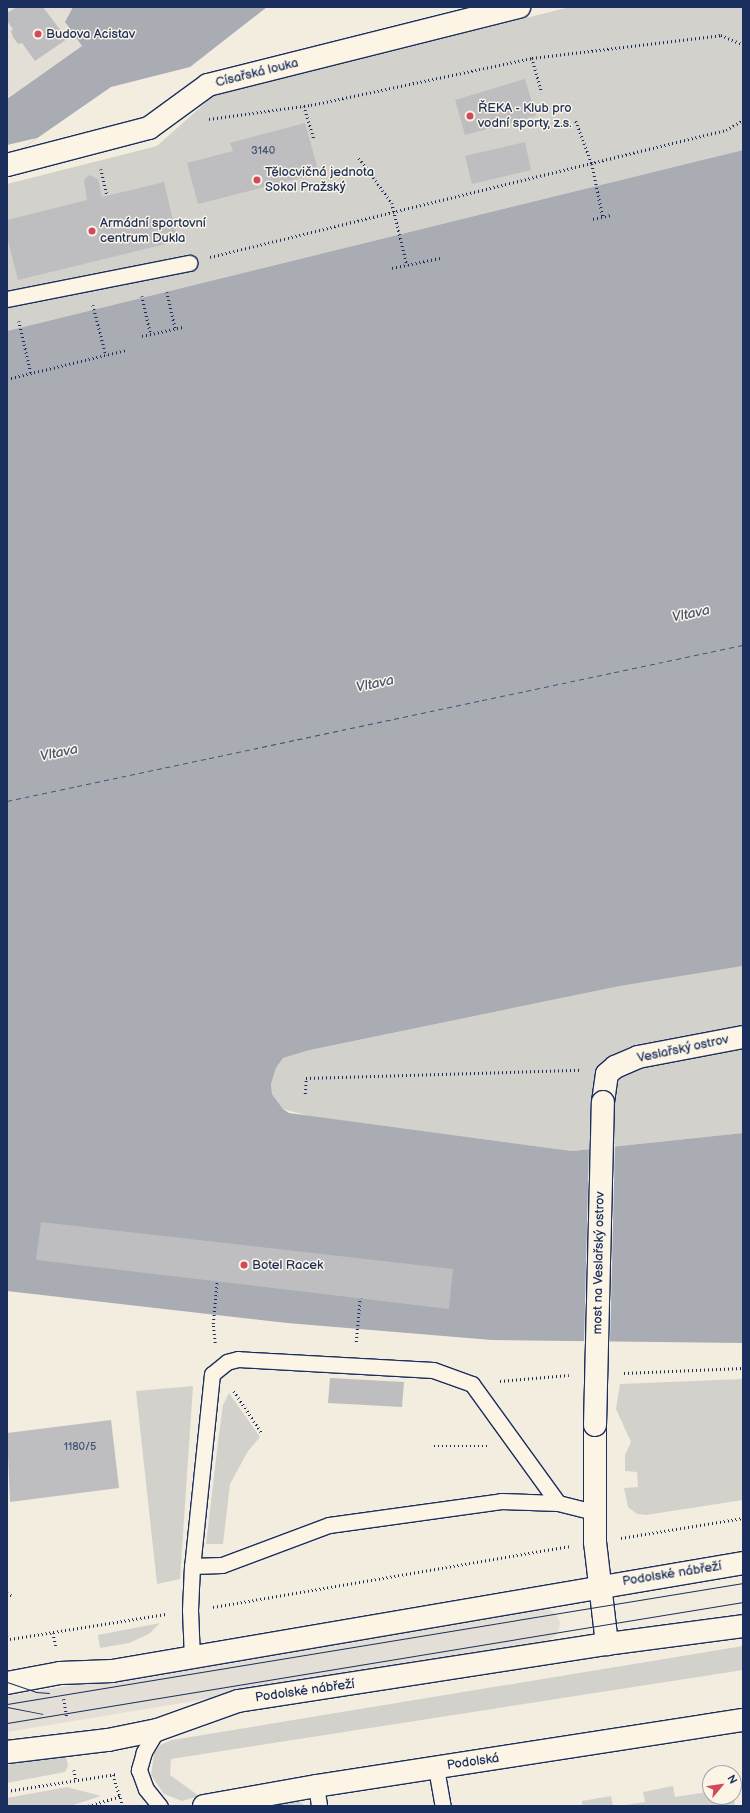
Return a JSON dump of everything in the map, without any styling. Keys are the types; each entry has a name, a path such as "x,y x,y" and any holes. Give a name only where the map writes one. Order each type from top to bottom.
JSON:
{"street":[{"name":"Císařská louka","path":"7,164 149,128 208,85 520,7"},
{"name":"Veslařský ostrov","path":"607,1074 615,1066 638,1057 743,1037"},
{"name":"most na Veslařský ostrov","path":"600,1586 595,1542 595,1424 603,1102 607,1074"},
{"name":"Podolské nábřeží","path":"7,1683 60,1673 112,1671 192,1658 600,1586 743,1563"},
{"path":"600,1586 607,1644"},
{"name":"Podolské nábřeží","path":"7,1752 71,1744 157,1730 238,1701 607,1644 743,1626"},
{"name":"Podolská","path":"204,1806 318,1796 436,1768 743,1720"}],"lane":[{"path":"7,299 188,263"},
{"path":"192,1658 190,1610 192,1566 212,1374 227,1362 238,1359 433,1370 472,1384 558,1503"},
{"path":"192,1566 222,1565 329,1525 501,1501 558,1503 595,1512"},
{"path":"157,1730 144,1752 139,1770 146,1789 160,1806"},
{"path":"7,1741 33,1749"},
{"path":"436,1768 443,1806"}],"path":[{"path":"203,120 304,106 532,58 721,35 743,45"},
{"path":"532,58 542,93"},
{"path":"304,106 314,138"},
{"path":"188,263 726,130 743,120"},
{"path":"576,121 592,164 603,217"},
{"path":"359,158 392,203 406,265"},
{"path":"593,219 611,215"},
{"path":"392,268 440,258"},
{"path":"167,292 176,328"},
{"path":"142,298 151,334"},
{"path":"94,309 106,355"},
{"path":"142,336 183,327"},
{"path":"20,328 32,373"},
{"path":"7,379 126,350"},
{"path":"304,1094 306,1078 591,1069 607,1074"},
{"path":"213,1324 217,1282"},
{"path":"356,1335 360,1298"},
{"path":"231,1387 262,1433"},
{"path":"434,1446 517,1446"},
{"path":"622,1538 743,1518"},
{"path":"206,1608 571,1546"},
{"path":"7,1593 13,1596"},
{"path":"7,1637 10,1640 167,1614"},
{"path":"53,1633 76,1780"},
{"path":"7,1791 120,1773"},
{"path":"113,1775 123,1806"},
{"path":"88,1806 120,1796"}],"shaded area":[{"path":"7,7 73,7 65,23 82,46 7,99"},
{"path":"570,7 743,7 743,150 7,331 7,184 157,146 213,96"},
{"path":"743,966 743,1133 572,1151 309,1116 283,1109 272,1094 271,1084 276,1068 283,1058 310,1050 620,986"},
{"path":"743,1379 743,1500 646,1515 637,1514 628,1507 624,1488 638,1487 637,1472 625,1471 625,1455 631,1442 616,1409 620,1384"},
{"path":"193,1386 180,1579 157,1584 136,1391"},
{"path":"229,1393 260,1437 248,1451 230,1484 223,1544 206,1544 223,1405"},
{"path":"544,1608 552,1611 559,1619 560,1624 557,1635 543,1643 7,1732 7,1696"},
{"path":"160,1623 149,1634 129,1643 100,1648 98,1635"},
{"path":"743,1646 743,1670 171,1759 170,1775 199,1796 182,1801 164,1794 151,1775 154,1754 160,1745 172,1740"},
{"path":"66,1755 68,1766 65,1772 7,1783 7,1765"},
{"path":"673,1786 675,1797 702,1793 702,1805 735,1806 619,1806 645,1802 643,1792"},
{"path":"67,1787 101,1796 70,1806 7,1806 7,1798"},
{"path":"611,1796 613,1806 582,1806 582,1801"},
{"path":"287,1799 298,1801 306,1806 250,1806"}],"water":[{"path":"73,7 267,7 190,67 111,87 7,159 7,99 82,46 65,22"},
{"name":"Vltava","path":"743,150 743,966 620,986 310,1050 283,1058 276,1068 271,1084 272,1094 283,1109 289,1113 572,1151 743,1133 743,1343 492,1340 287,1323 7,1291 7,331"}],"pier":[{"path":"37,138 7,159 7,145"},
{"path":"615,1144 610,1343 584,1343 589,1147"}],"building":[{"name":"Budova Acistav","path":"17,7 43,7 67,39 35,61 22,43 18,44 13,37 11,31 13,29 7,21 7,13"},
{"path":"525,79 536,116 465,135 455,100"},
{"path":"305,123 319,173 198,204 187,163 233,151 230,143"},
{"path":"525,142 531,170 472,184 465,156"},
{"path":"89,175 98,179 102,197 164,182 178,241 18,280 7,237 7,220 87,200 84,180"},
{"name":"Botel Racek","path":"41,1222 453,1269 449,1309 36,1260"},
{"path":"330,1378 404,1382 402,1407 328,1403"},
{"path":"111,1420 119,1488 10,1502 7,1433"}],"ferry route":[{"path":"7,801 743,645"}],"tram line":[{"path":"7,1704 743,1583"},
{"path":"7,1723 743,1602"},
{"path":"7,1682 36,1692 49,1693"},
{"path":"7,1707 42,1714"}],"place":[{"name":"Budova Acistav","path":"38,34"},
{"name":"ŘEKA - Klub pro vodní sporty, z.s.","path":"470,116"},
{"name":"Tělocvičná jednota Sokol Pražský","path":"257,180"},
{"name":"Armádní sportovní centrum Dukla","path":"92,231"},
{"name":"Botel Racek","path":"244,1265"}]}
